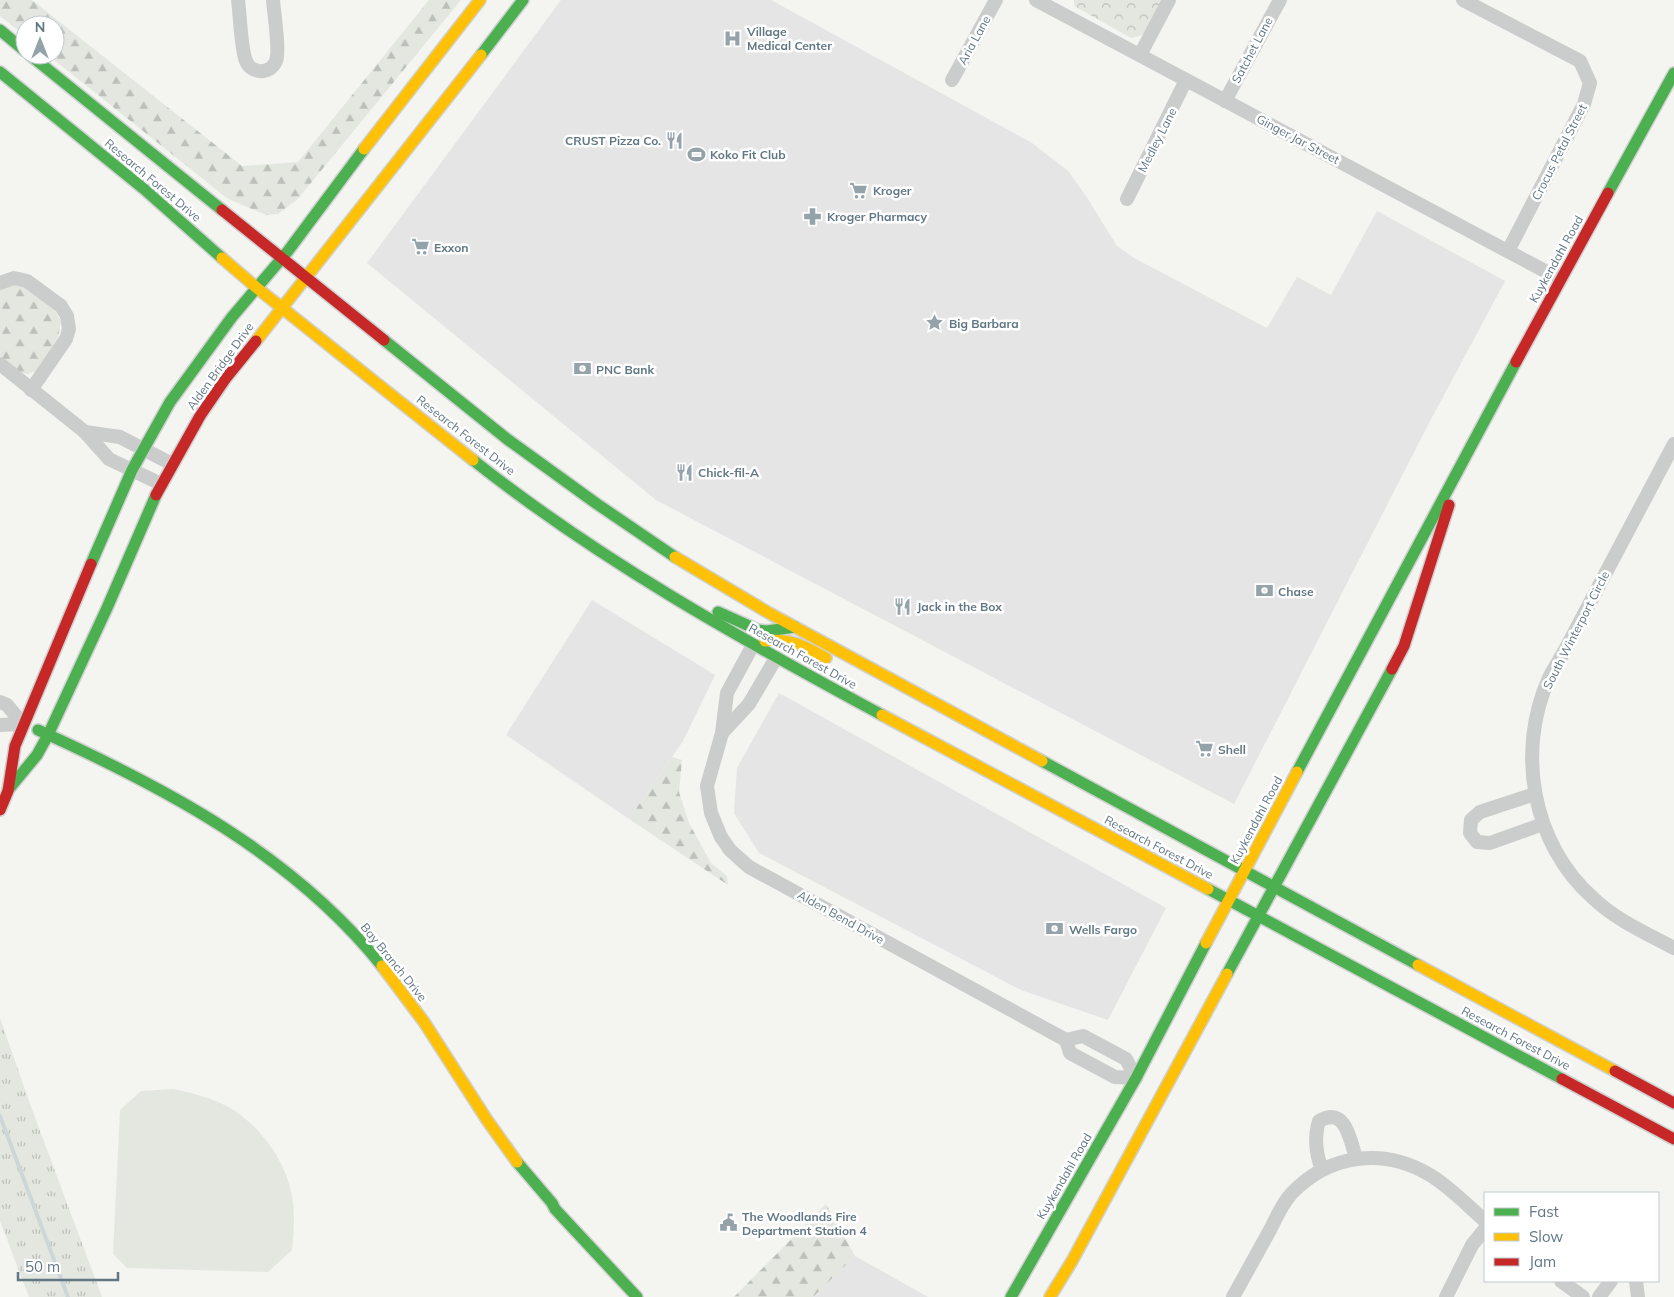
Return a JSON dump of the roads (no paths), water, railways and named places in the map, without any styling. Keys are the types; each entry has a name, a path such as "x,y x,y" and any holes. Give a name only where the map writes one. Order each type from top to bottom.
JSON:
{"main road":[{"name":"Alden Bridge Drive","path":"0,810 8,791 15,746 23,724 75,599 142,449 170,402 232,317 282,259 382,125 480,0"},
{"name":"Alden Bridge Drive","path":"8,791 37,755 48,735 107,608 160,484 200,416 226,378 281,307 422,131 523,0"},
{"path":"0,30 15,43"},
{"name":"Research Forest Drive","path":"42,65 507,439 597,504 681,561 768,613 1674,1103"},
{"name":"Research Forest Drive","path":"0,72 144,190 257,288 490,472 577,536 682,603 776,658 1259,915 1674,1139"},
{"name":"Kuykendahl Road","path":"1011,1297 1136,1078 1228,900 1560,279 1674,73"},
{"name":"Kuykendahl Road","path":"1050,1297 1072,1261 1404,646 1464,459"},
{"path":"682,603 705,605 758,630 767,631 795,627"},
{"path":"753,644 770,640 781,640 796,643 836,663 863,664"},
{"name":"Bay Branch Drive","path":"23,724 141,778 187,803 232,831 272,860 319,899 362,942 396,984 432,1034 506,1147 555,1209 637,1296"}],"street":[{"path":"238,0 244,57 249,66 258,71 264,71 273,66 277,56 273,0"},
{"name":"Aria Lane","path":"952,80 996,0"},
{"name":"Ginger Jar Street","path":"1036,0 1060,6 1140,55 1560,279"},
{"path":"1140,55 1169,0"},
{"name":"Satchet Lane","path":"1225,101 1280,0"},
{"name":"Crocus Petal Street","path":"1463,0 1580,61 1590,83 1584,104 1508,252"},
{"name":"Medley Lane","path":"1127,200 1186,80"},
{"path":"0,283 14,278 27,281 61,306 67,316 68,329 66,339 31,390"},
{"path":"0,364 85,432 109,459 160,484"},
{"path":"85,432 120,437 172,464"},
{"name":"South Winterport Circle","path":"1674,444 1549,677 1538,709 1532,752 1535,794 1543,824 1554,849 1565,867 1592,898 1622,920 1674,948"},
{"name":"Alden Bend Drive","path":"753,644 728,693 722,732 707,786 711,813 721,837 730,850 749,867 1066,1040 1083,1036 1126,1058 1136,1078 1115,1077 1070,1052 1066,1040"},
{"name":"Alden Bend Drive","path":"722,732 749,704 776,658"},
{"path":"0,702 7,705 23,724"},
{"path":"0,725 23,724"},
{"path":"1535,794 1480,812 1471,820 1470,833 1477,842 1490,843 1543,824"},
{"path":"1322,1170 1318,1158 1316,1131 1320,1121 1328,1116 1335,1117 1343,1123 1357,1158"},
{"path":"1233,1297 1291,1194 1328,1166 1357,1158 1377,1157 1416,1167 1446,1187 1484,1220"},
{"path":"1446,1297 1472,1245 1484,1230"},
{"path":"1562,1282 1583,1297"},
{"path":"1598,1297 1610,1282"},
{"path":"1636,1282 1638,1297"}],"waterway":[{"path":"0,1116 68,1297"}],"place":[{"name":"Village Medical Center","path":"733,38"},
{"name":"CRUST Pizza Co.","path":"675,140"},
{"name":"Koko Fit Club","path":"696,154"},
{"name":"Kroger","path":"859,190"},
{"name":"Kroger Pharmacy","path":"813,216"},
{"name":"Exxon","path":"420,247"},
{"name":"Big Barbara","path":"935,323"},
{"name":"PNC Bank","path":"582,369"},
{"name":"Chick-fil-A","path":"684,472"},
{"name":"Chase","path":"1264,591"},
{"name":"Jack in the Box","path":"903,606"},
{"name":"Shell","path":"1204,749"},
{"name":"Wells Fargo","path":"1055,929"},
{"name":"The Woodlands Fire Department Station 4","path":"728,1223"}]}
